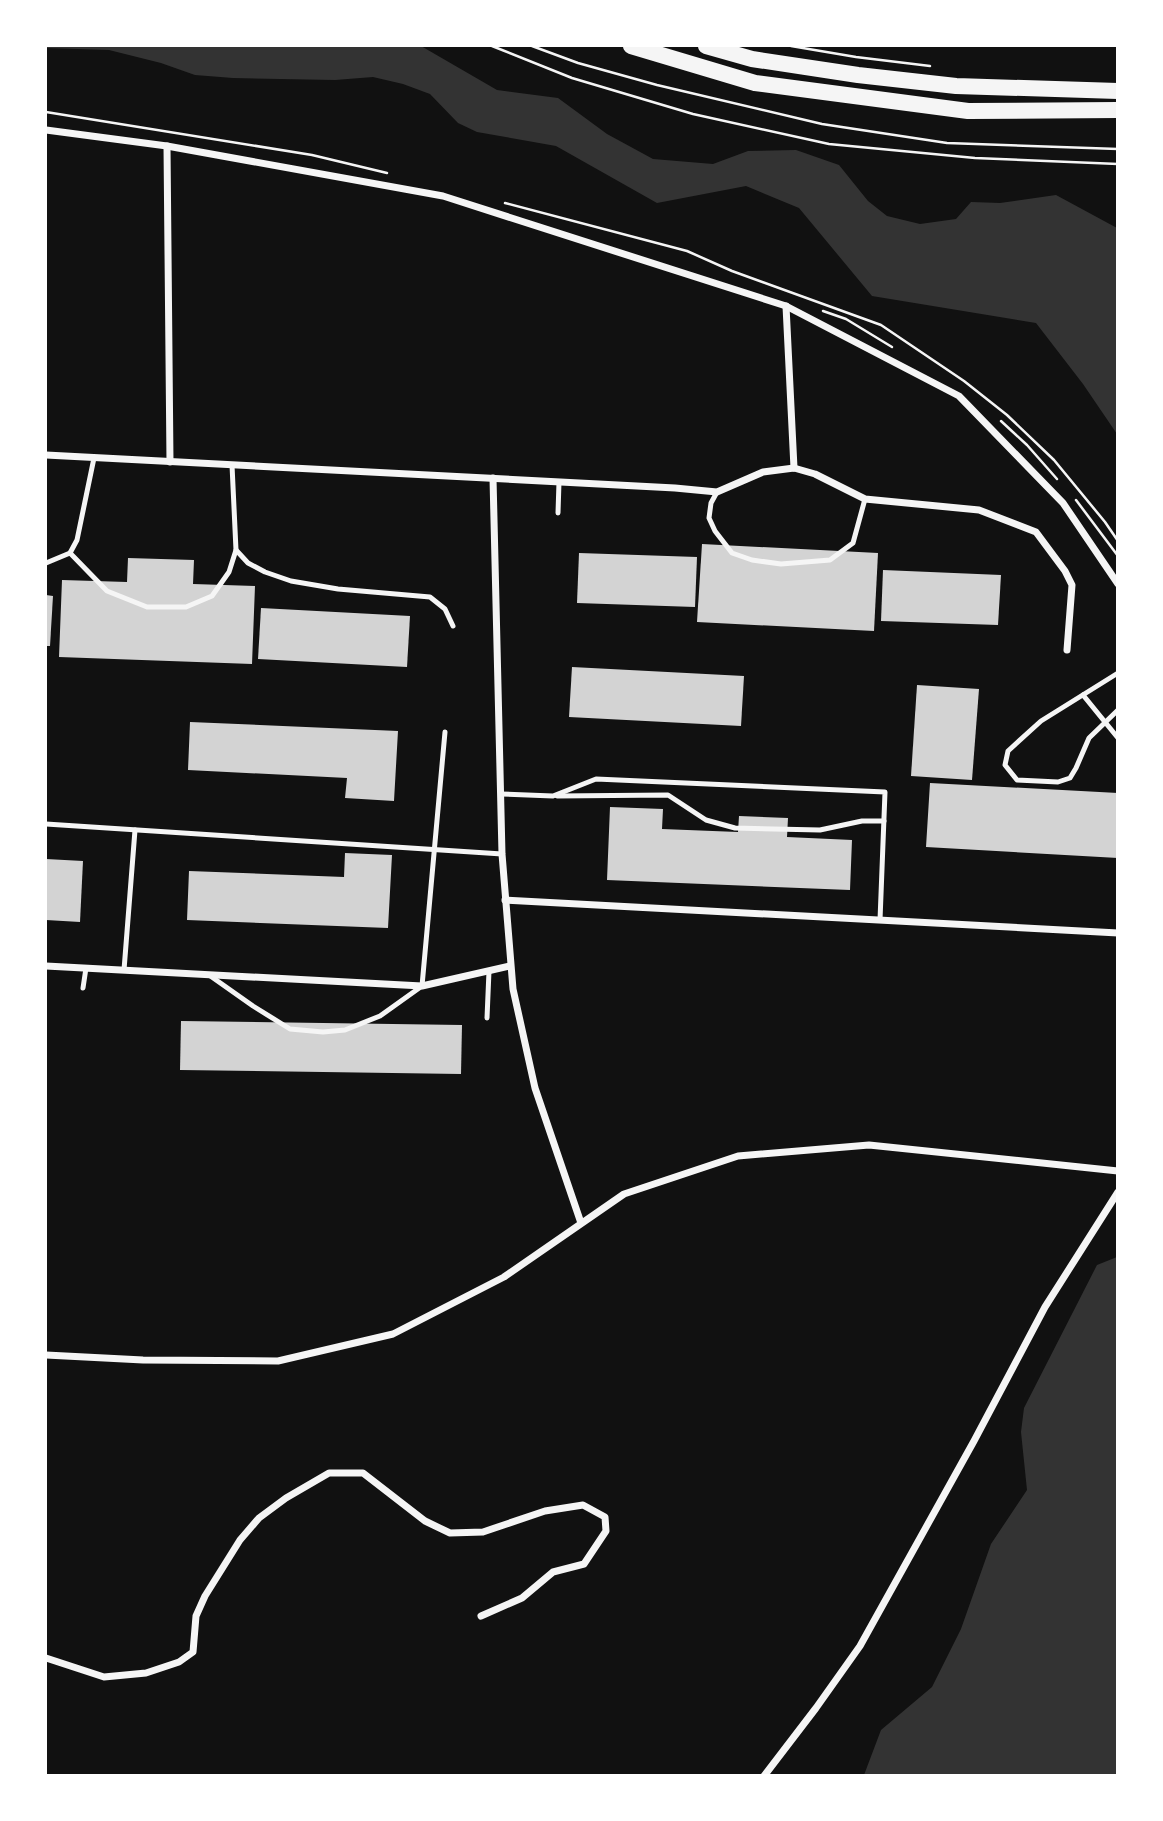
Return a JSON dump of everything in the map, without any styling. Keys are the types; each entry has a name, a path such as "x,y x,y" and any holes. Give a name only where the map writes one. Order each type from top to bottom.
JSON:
{"main road":[{"path":"631,46 755,83 941,108 968,111 1118,110"},
{"path":"706,46 752,59 956,86 1118,91"}],"street":[{"path":"46,130 167,146 443,196 786,306 959,396 1063,503 1118,584"},
{"path":"167,146 170,462"},
{"path":"786,306 794,468"},
{"path":"46,456 717,492 763,472 794,468 815,474 865,499 979,510 1036,532 1072,585 1067,650"},
{"path":"493,478 502,854 510,966 535,1088 581,1223"},
{"path":"505,900 1118,933"},
{"path":"46,966 422,986 510,966"},
{"path":"46,1355 143,1360 278,1361 393,1334 504,1278 624,1194 738,1156 869,1145 1118,1171"},
{"path":"764,1776 860,1646 1045,1307 1118,1192"},
{"path":"46,1658 104,1677 146,1673 179,1662 193,1652 196,1616 205,1596 240,1540 268,1511 329,1473 363,1473 425,1521 450,1533 483,1532 545,1511 583,1505 605,1517 606,1531 584,1564 553,1572 522,1598 481,1616"}],"lane":[{"path":"46,563 70,553 77,540 94,458"},
{"path":"70,553 107,591 147,607 186,607 212,596 229,572 236,550 232,465"},
{"path":"558,513 559,482"},
{"path":"717,492 711,503 709,518 715,531 732,553 752,561 781,564 830,560 853,543 865,499"},
{"path":"236,550 248,562 265,572 290,581 338,589 430,597 445,609 453,626"},
{"path":"1118,673 1041,721 1008,751 1005,765 1017,780 1058,782 1070,778 1089,738 1118,710"},
{"path":"1083,695 1118,738"},
{"path":"209,975 290,1029 323,1032 345,1030 380,1016 422,986 445,732"},
{"path":"553,796 596,779 885,792 880,920"},
{"path":"501,794 668,795 706,820 734,828 820,830 862,821 884,821"},
{"path":"46,824 502,854"},
{"path":"124,970 135,830"},
{"path":"83,988 86,968"},
{"path":"486,1018 489,971"}],"path":[{"path":"492,46 572,78 693,114 829,144 975,158 1118,164"},
{"path":"532,46 578,63 657,85 822,124 947,143 1118,149"},
{"path":"791,46 934,66"},
{"path":"59,119 127,128 191,141"},
{"path":"823,311 846,319 900,352"},
{"path":"999,419 1064,486"},
{"path":"1073,497 1118,556"}],"shaded area":[{"path":"46,46 421,46 497,90 558,98 607,134 653,159 713,164 748,151 796,150 839,165 868,201 887,216 920,224 956,219 971,202 1000,203 1056,195 1117,228 1117,434 1036,323 872,296 799,208 746,186 657,203 556,146 477,132 458,123 430,94 403,84 373,77 335,80 195,75 109,50"},
{"path":"1117,1257 1117,1775 864,1775 881,1730 932,1687 961,1629 991,1544 1027,1490 1021,1432 1024,1408 1097,1265"}],"building":[{"path":"702,544 878,553 874,631 697,622"},
{"path":"579,553 697,557 695,607 577,603"},
{"path":"128,558 194,560 193,584 255,586 252,664 59,657 62,580 127,582"},
{"path":"883,570 1001,575 998,625 881,621"},
{"path":"46,595 53,596 50,646 46,646"},
{"path":"261,608 410,616 407,667 258,659"},
{"path":"572,667 744,676 741,726 569,717"},
{"path":"917,685 979,689 972,780 911,776"},
{"path":"190,722 398,731 394,801 345,798 347,778 188,770"},
{"path":"930,783 1118,793 1118,858 926,847"},
{"path":"610,807 663,809 662,829 738,832 739,816 788,818 787,837 852,840 850,890 607,880"},
{"path":"345,853 392,855 388,928 187,920 189,871 344,877"},
{"path":"46,859 83,861 80,922 46,920"},
{"path":"181,1021 462,1025 461,1074 180,1070"}]}
